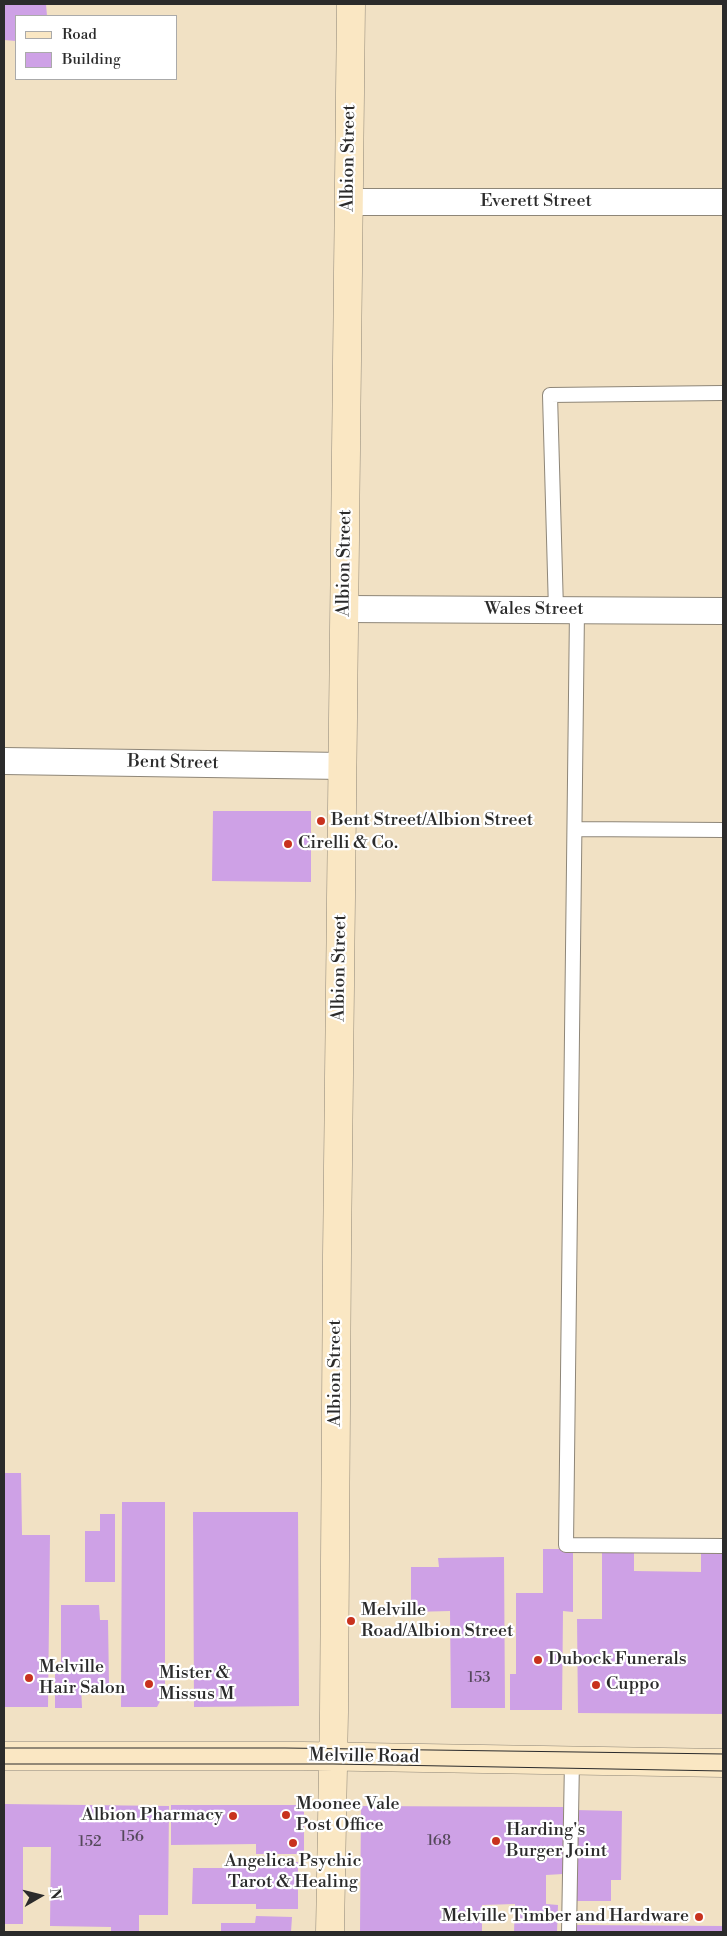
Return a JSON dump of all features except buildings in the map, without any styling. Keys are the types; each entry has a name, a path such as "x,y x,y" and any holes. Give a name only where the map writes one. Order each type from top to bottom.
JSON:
{"street":[{"name":"Albion Street","path":"330,1932 351,4"},
{"name":"Everett Street","path":"349,202 723,202"},
{"name":"Wales Street","path":"345,609 723,611"},
{"name":"Bent Street","path":"4,761 343,766"},
{"name":"Melville Road","path":"4,1756 333,1757 723,1762"}],"lane":[{"path":"723,393 550,396 566,610 575,829 566,1545 723,1546"},
{"path":"575,829 723,830"},
{"path":"569,1932 572,1760"}],"tram line":[{"path":"4,1748 285,1748 723,1754"},
{"path":"4,1764 333,1764 723,1771"}],"place":[{"name":"Bent Street/Albion Street","path":"321,821"},
{"name":"Cirelli & Co.","path":"288,844"},
{"name":"Melville Road/Albion Street","path":"351,1621"},
{"name":"Dubock Funerals","path":"538,1660"},
{"name":"Melville Hair Salon","path":"29,1678"},
{"name":"Mister & Missus M","path":"149,1684"},
{"name":"Cuppo","path":"596,1685"},
{"name":"Moonee Vale Post Office","path":"286,1815"},
{"name":"Albion Pharmacy","path":"233,1816"},
{"name":"Harding's Burger Joint","path":"496,1841"},
{"name":"Angelica Psychic Tarot & Healing","path":"293,1843"},
{"name":"Melville Timber and Hardware","path":"699,1917"}]}
